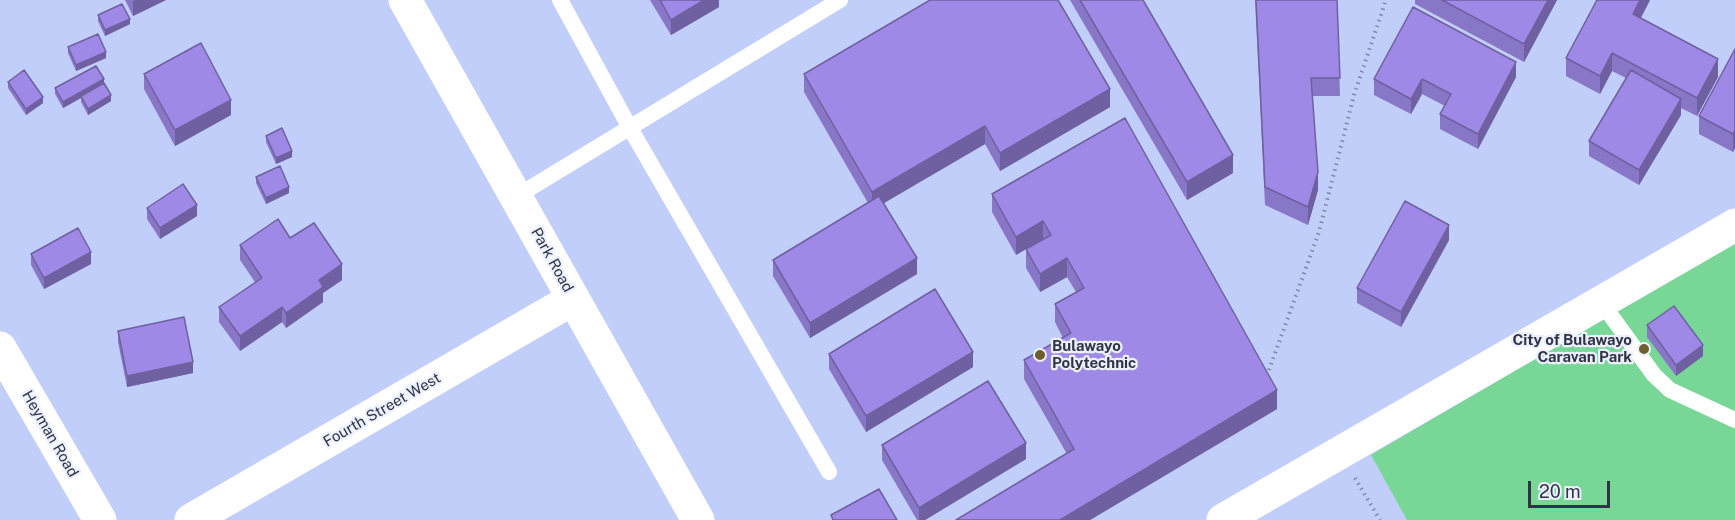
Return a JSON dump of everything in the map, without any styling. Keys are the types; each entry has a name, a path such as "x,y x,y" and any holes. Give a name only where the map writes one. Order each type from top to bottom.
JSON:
{"street":[{"name":"Park Road","path":"405,0 698,520"},
{"path":"1223,520 1735,225"},
{"name":"Fourth Street West","path":"191,520 573,300"},
{"name":"Heyman Road","path":"0,348 100,520"}],"lane":[{"path":"560,0 630,128 830,472"},
{"path":"517,196 840,0"},
{"path":"1601,302 1654,375 1671,390 1735,420"}],"path":[{"path":"1269,370 1319,232 1354,95 1386,0"},
{"path":"1340,451 1380,520"}],"green space":[{"name":"City of Bulawayo Caravan Park","path":"1735,242 1735,520 1407,520 1371,455"}],"building":[{"path":"660,0 704,0 671,20"},
{"path":"930,0 1058,0 1110,89 1000,153 985,126 872,192 804,74"},
{"path":"1080,0 1143,0 1233,155 1187,182"},
{"path":"1256,0 1337,0 1340,78 1311,78 1318,172 1308,207 1265,187"},
{"path":"1442,0 1548,0 1524,44"},
{"path":"1597,0 1640,0 1633,14 1718,59 1697,98 1612,53 1600,76 1566,58"},
{"path":"122,4 130,19 105,30 98,15"},
{"path":"1413,7 1516,62 1478,134 1440,114 1451,94 1422,79 1411,99 1374,79"},
{"path":"98,34 106,52 76,65 68,47"},
{"path":"201,43 231,100 175,130 144,74"},
{"path":"1735,49 1735,130 1733,134 1699,116"},
{"path":"96,66 104,79 63,102 55,88"},
{"path":"24,70 43,97 26,109 8,82"},
{"path":"1631,70 1681,99 1639,170 1589,141"},
{"path":"104,83 111,95 88,109 81,96"},
{"path":"1125,118 1277,390 1060,520 956,520 1074,449 1024,360 1071,333 1055,304 1084,288 1067,258 1040,274 1026,249 1051,235 1043,221 1016,237 992,194"},
{"path":"282,128 292,151 276,158 266,136"},
{"path":"280,166 289,187 266,198 256,177"},
{"path":"183,184 197,205 160,228 147,208"},
{"path":"879,196 917,258 810,323 773,260"},
{"path":"1405,201 1449,225 1401,312 1357,288"},
{"path":"278,219 290,238 314,223 342,264 319,280 323,287 286,313 282,307 240,336 219,307 262,278 240,245"},
{"path":"78,228 91,252 44,278 31,254"},
{"path":"935,289 973,352 866,416 829,354"},
{"path":"1674,306 1703,345 1676,365 1647,325"},
{"path":"184,317 193,362 127,376 118,331"},
{"path":"988,381 1026,443 919,508 882,445"},
{"path":"879,489 897,520 833,520 831,515"}],"place":[{"name":"City of Bulawayo Caravan Park","path":"1644,349"},
{"name":"Bulawayo Polytechnic","path":"1040,355"}]}
